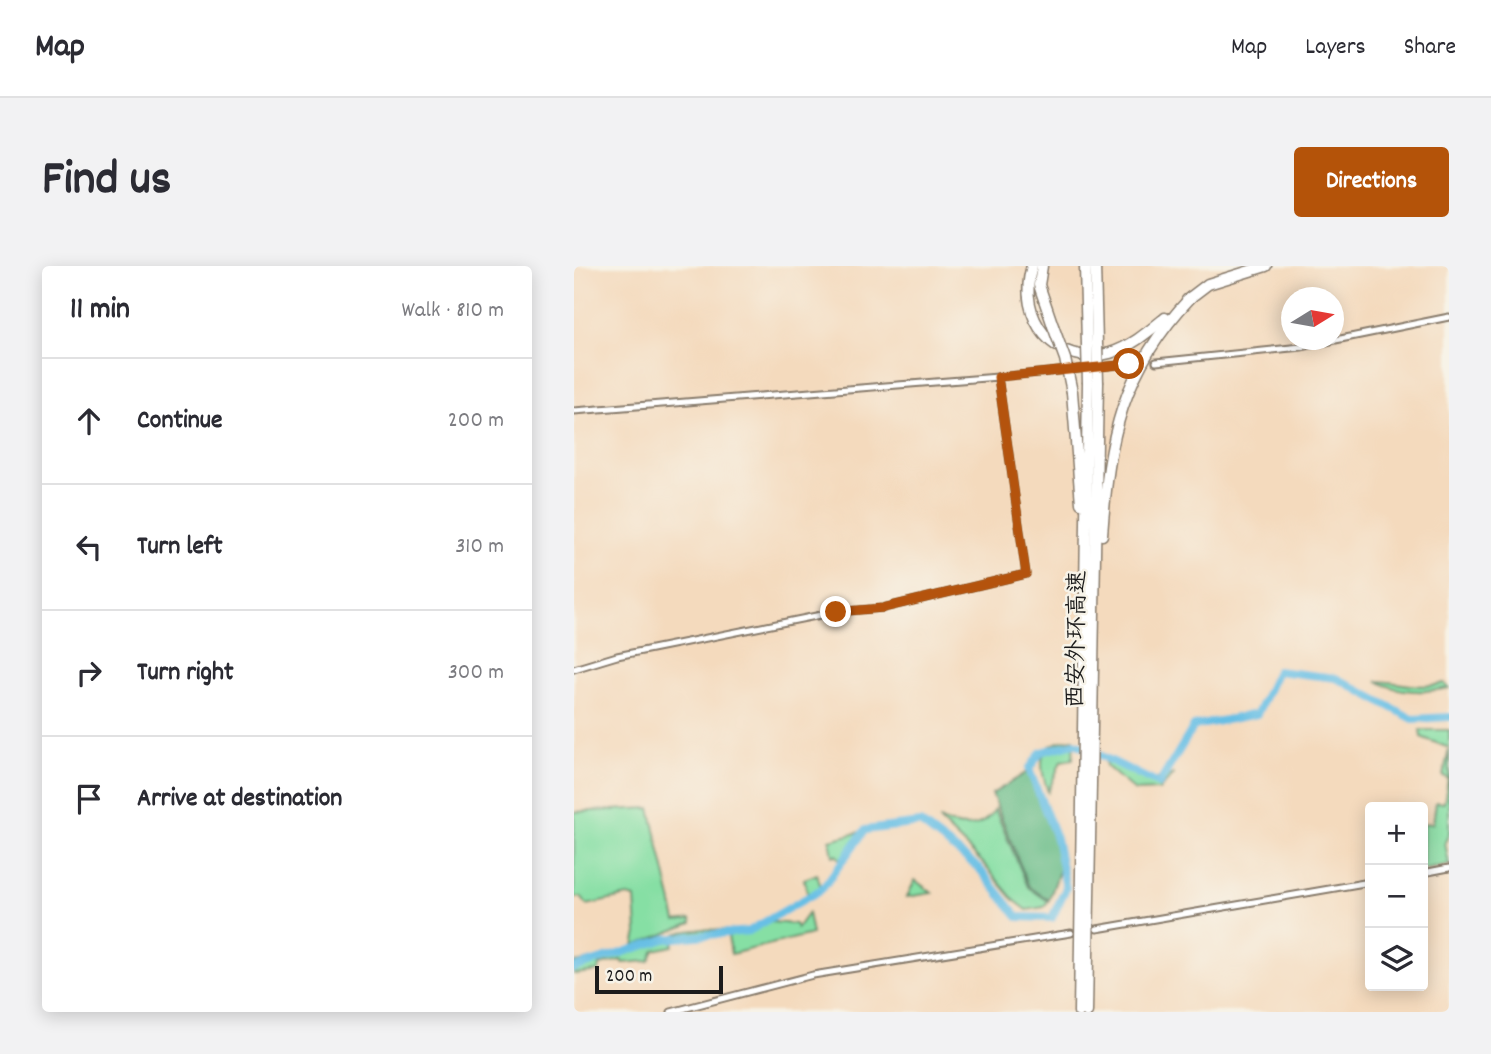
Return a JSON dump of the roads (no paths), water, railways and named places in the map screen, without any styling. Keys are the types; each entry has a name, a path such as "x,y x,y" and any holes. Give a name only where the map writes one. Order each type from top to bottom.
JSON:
{"highway":[{"path":"1032,266 1028,294 1036,324 1044,336 1073,354 1094,356 1125,347 1191,297 1220,279 1266,266"},
{"path":"1042,266 1041,293 1065,359 1072,392 1078,445 1090,638"},
{"name":"西安外环高速","path":"1085,266 1093,383"},
{"name":"西安外环高速","path":"1087,1012 1095,266"},
{"path":"1090,638 1110,452 1120,411 1135,374 1152,344 1191,297"},
{"name":"西安外环高速","path":"1079,1012 1088,770"}],"street":[{"path":"1156,362 1301,347 1449,317"},
{"path":"574,411 1129,364"},
{"path":"574,668 617,656 836,612 883,608 1026,574 998,377"},
{"path":"1428,872 1446,869"},
{"path":"1097,929 1365,883"},
{"path":"671,1012 696,1009 813,975 1072,933"}],"waterway":[{"path":"574,968 665,939 749,931 822,889 865,830 920,823 978,867 1018,917 1052,918 1066,888 1056,838 1029,769 1041,752 1075,743 1159,784 1194,726 1257,714 1277,671 1336,678 1413,719 1449,717"}],"tunnel":[{"path":"1129,364 1156,362"}]}
